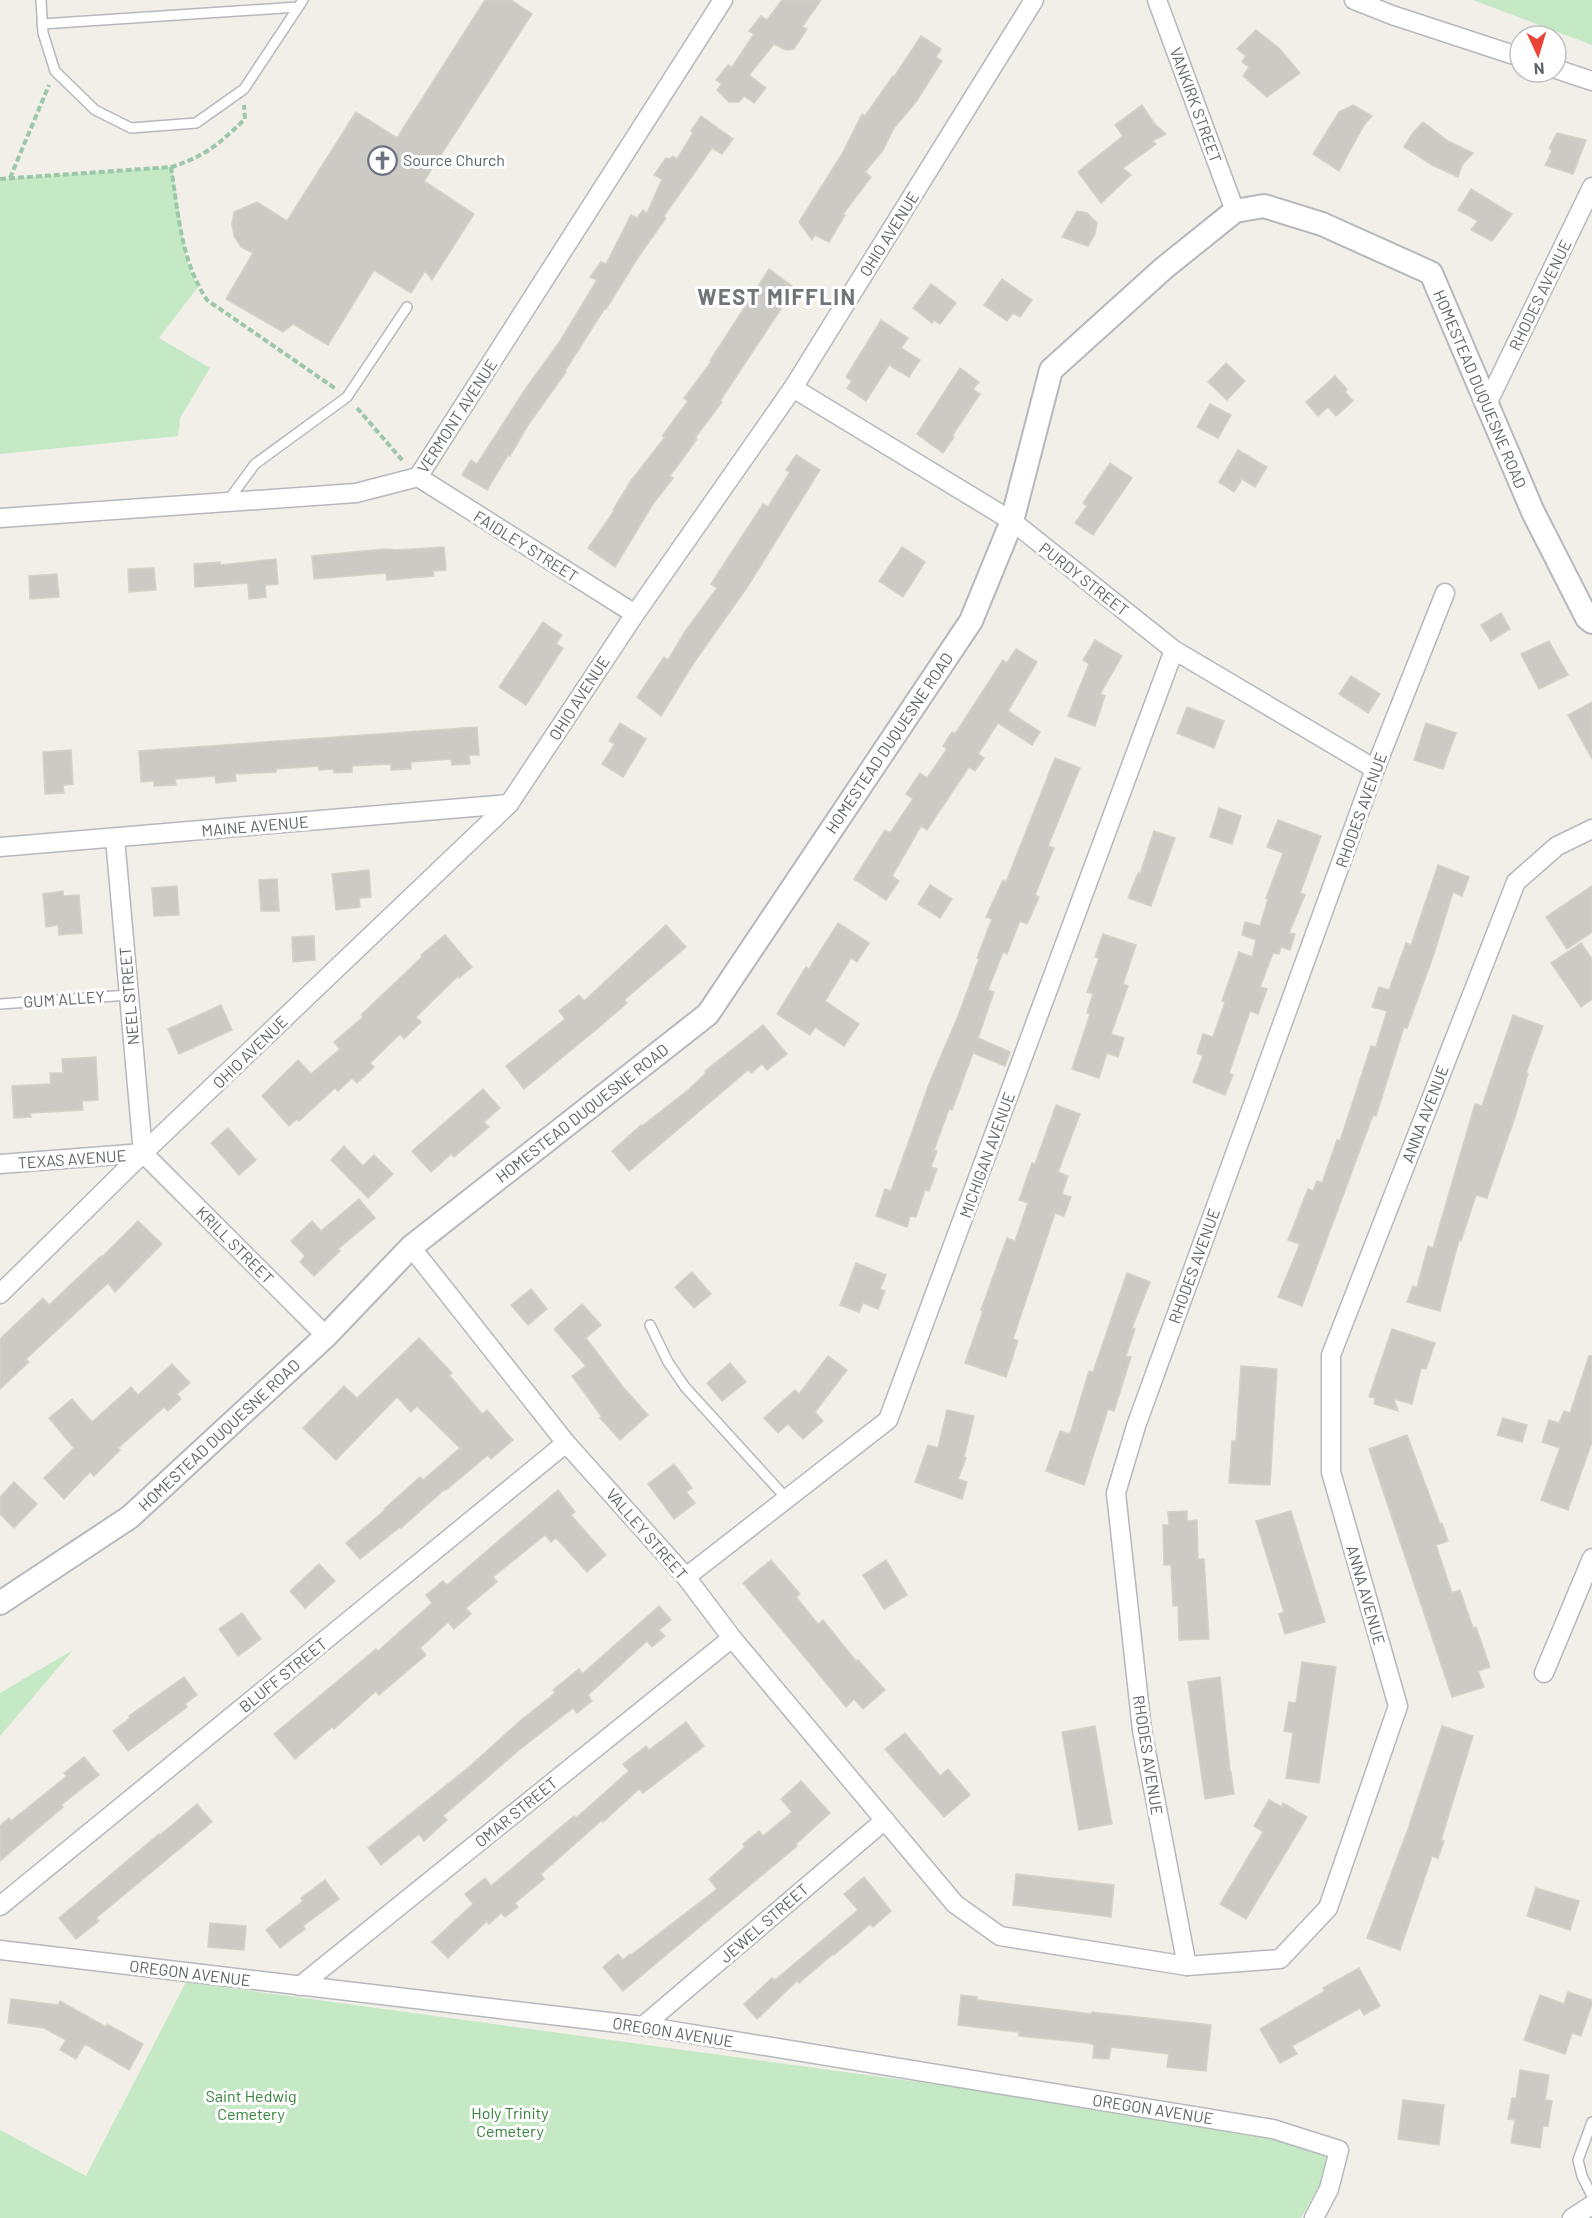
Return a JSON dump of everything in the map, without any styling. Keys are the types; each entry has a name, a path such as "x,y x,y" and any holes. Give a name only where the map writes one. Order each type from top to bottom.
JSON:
{"street":[{"name":"VERMONT AVENUE","path":"0,518 356,493 418,477 723,0"},
{"name":"OHIO AVENUE","path":"0,1294 143,1153 509,804 635,614 793,388 1034,0"},
{"name":"VANKIRK STREET","path":"1157,0 1235,211"},
{"path":"1354,0 1392,15 1508,53"},
{"path":"1568,73 1592,81"},
{"name":"RHODES AVENUE","path":"1487,404 1592,187"},
{"name":"HOMESTEAD DUQUESNE ROAD","path":"0,1603 130,1517 326,1336 411,1247 708,1014 971,621 1012,521 1051,370 1164,268 1235,211 1264,206 1322,224 1431,273 1533,512 1587,618 1592,622"},
{"name":"PURDY STREET","path":"793,388 1012,521 1174,650 1375,769"},
{"name":"FAIDLEY STREET","path":"418,477 635,614"},
{"name":"RHODES AVENUE","path":"1187,1966 1142,1730 1116,1493 1136,1426 1375,769 1445,593"},
{"name":"MICHIGAN AVENUE","path":"686,1577 888,1420 1174,650"},
{"name":"MAINE AVENUE","path":"0,847 509,804"},
{"name":"ANNA AVENUE","path":"885,1820 955,1904 1000,1936 1187,1966 1280,1959 1328,1908 1398,1706 1330,1472 1331,1355 1516,882 1557,846 1592,829"},
{"name":"NEEL STREET","path":"115,838 143,1153"},
{"name":"TEXAS AVENUE","path":"0,1164 143,1153"},
{"name":"KRILL STREET","path":"143,1153 326,1336"},
{"name":"VALLEY STREET","path":"411,1247 566,1443 686,1577 732,1638 885,1820"},
{"name":"BLUFF STREET","path":"0,1906 566,1443"},
{"path":"1544,1673 1592,1557"},
{"name":"OMAR STREET","path":"300,1986 732,1638"},
{"name":"JEWEL STREET","path":"643,2026 885,1820"},
{"name":"OREGON AVENUE","path":"0,1950 643,2026 1273,2129 1339,2150 1329,2189 1314,2218"},
{"path":"1572,2218 1592,2205"}],"lane":[{"path":"40,0 43,33 55,71 95,110 131,128 196,123 244,89 300,4"},
{"path":"42,24 300,4"},
{"path":"227,502 255,464 347,397 407,307"},
{"name":"GUM ALLEY","path":"0,1004 129,995"},
{"path":"650,1325 668,1362 685,1387 787,1499"},
{"path":"1592,2122 1578,2160 1582,2176 1592,2196"}],"path":[{"path":"10,178 55,71"},
{"path":"0,179 171,167 199,158 219,144 245,119"},
{"path":"171,167 187,262 198,287 216,308 280,350"}],"green space":[{"path":"1473,0 1592,0 1592,45 1568,36 1568,24 1536,24"},
{"path":"172,167 187,262 198,287 159,338 210,368 180,418 178,436 0,454 0,179"},
{"path":"73,1650 0,1736 0,1693"},
{"name":"Holy Trinity Cemetery","path":"186,1982 1299,2134 1315,2144 1326,2158 1321,2183 1301,2218 0,2218 0,2130 86,2176"}],"building":[{"name":"Source Church","path":"485,0 511,0 532,14 424,181 474,214 432,280 425,271 411,293 374,270 328,345 293,324 283,332 226,299 253,253 241,247 234,236 232,224 234,212 257,202 287,221 356,112 397,138"},
{"path":"782,0 821,0 802,27 807,29 794,49 786,50 774,44 749,75 766,88 754,103 744,96 739,102 729,102 717,90 722,84 716,80 728,65 732,67 754,34 749,31 761,16 767,20"},
{"path":"1256,30 1279,48 1300,73 1267,97 1243,76 1249,67 1242,62 1246,56 1237,49"},
{"path":"921,36 941,49 936,57 942,61 916,102 894,128 883,150 865,172 871,177 843,214 845,215 829,242 815,235 812,240 799,222 842,154 862,114 865,116"},
{"path":"1142,105 1154,123 1166,134 1152,141 1156,144 1123,168 1131,175 1101,203 1078,172 1123,136 1115,125"},
{"path":"1353,105 1372,116 1364,125 1339,171 1313,154 1339,112"},
{"path":"701,116 733,139 722,154 712,148 664,216 666,218 487,490 462,475 471,460 477,464 526,388 560,341 597,280 590,277 601,262 606,264 631,215 637,218 643,210 647,213 662,179 654,175 666,158 670,159 673,156 677,159"},
{"path":"1423,122 1448,141 1473,153 1462,165 1458,177 1432,165 1404,147"},
{"path":"1557,133 1586,140 1573,174 1545,165 1552,151 1549,148"},
{"path":"1471,189 1512,214 1492,241 1471,230 1478,221 1458,210"},
{"path":"1077,211 1087,213 1097,223 1095,234 1088,246 1062,237"},
{"path":"769,269 795,288 720,401 722,402 670,476 673,478 653,504 615,567 588,548 614,511 630,482 665,437 662,436 688,401 684,398 711,362"},
{"path":"1002,279 1032,300 1020,317 1013,313 1007,321 984,305"},
{"path":"931,284 956,303 940,324 934,320 932,323 913,308"},
{"path":"881,320 908,338 901,348 920,360 909,377 889,365 866,401 847,388 852,381 846,377"},
{"path":"1226,363 1245,381 1227,400 1208,382"},
{"path":"960,368 979,382 973,389 980,394 943,453 917,434"},
{"path":"1335,376 1347,389 1345,392 1353,401 1336,416 1328,407 1318,416 1306,402"},
{"path":"1210,404 1231,415 1218,438 1197,427"},
{"path":"1238,450 1267,467 1255,487 1242,479 1234,492 1219,482"},
{"path":"796,455 820,470 748,586 693,664 661,716 637,697 664,657 668,660 686,630 717,588 711,584 763,504 768,507 790,472 786,470"},
{"path":"1110,463 1132,478 1093,535 1075,523 1087,506 1083,503"},
{"path":"444,547 446,570 433,571 434,576 387,580 386,573 314,579 312,556 385,549"},
{"path":"902,547 925,562 903,597 879,581"},
{"path":"276,559 278,584 265,585 266,597 249,599 248,583 195,587 194,564 220,562 220,565"},
{"path":"154,568 156,590 129,592 128,569"},
{"path":"57,574 59,597 30,599 29,576"},
{"path":"1501,613 1510,629 1491,641 1481,625"},
{"path":"543,622 562,635 556,644 563,648 526,705 499,687"},
{"path":"1095,640 1122,656 1100,694 1105,696 1095,726 1068,716 1089,664 1083,660"},
{"path":"1549,641 1568,675 1539,689 1521,654"},
{"path":"1016,649 1037,662 1008,711 1040,732 1032,745 998,723 978,754 984,758 975,771 969,767 927,830 921,826 892,876 899,881 886,900 854,879 885,830 890,833 913,799 906,794 920,773 927,778 947,749 943,746 952,732 955,734 1003,660 1007,663"},
{"path":"1351,676 1380,694 1368,713 1339,694"},
{"path":"1592,702 1592,759 1568,715"},
{"path":"1187,707 1224,721 1214,748 1177,733"},
{"path":"620,723 646,739 623,777 602,764 615,744 609,741"},
{"path":"1426,723 1456,733 1443,769 1414,760"},
{"path":"477,727 479,755 469,755 470,764 452,765 451,759 411,762 411,769 391,770 391,764 352,766 352,772 334,773 334,769 319,770 319,766 276,769 276,772 235,774 236,781 216,783 215,776 175,779 176,785 154,786 154,781 141,782 139,751"},
{"path":"71,750 73,784 63,785 64,793 45,794 43,752"},
{"path":"1055,758 1080,768 1048,846 1054,848 1035,895 1039,897 1027,924 1020,921 1007,954 1003,952 988,990 994,992 978,1038 1010,1052 1005,1066 973,1053 934,1150 937,1151 931,1167 937,1169 929,1191 925,1190 916,1217 910,1216 907,1227 876,1216 885,1189 891,1191 929,1084 979,959 977,958 992,919 986,917 1003,880 1006,882"},
{"path":"1219,808 1241,816 1232,844 1210,837"},
{"path":"1278,820 1321,836 1300,893 1305,895 1289,933 1295,934 1290,950 1281,947 1279,954 1273,953 1260,987 1267,989 1258,1014 1250,1011 1229,1073 1233,1075 1225,1095 1193,1082 1203,1056 1197,1053 1203,1034 1213,1037 1225,1002 1222,1001 1239,952 1252,957 1256,940 1242,935 1245,922 1260,926 1268,899 1266,898 1283,853 1267,847"},
{"path":"1154,831 1175,838 1151,906 1128,898 1138,873 1140,874"},
{"path":"1438,865 1469,877 1462,896 1453,892 1434,954 1407,1028 1404,1027 1376,1116 1373,1115 1302,1306 1278,1297 1300,1244 1288,1240 1308,1189 1313,1191 1317,1181 1322,1183 1337,1140 1340,1141 1371,1046 1376,1047 1387,1011 1372,1007 1379,987 1389,990 1406,943 1411,945"},
{"path":"369,870 371,897 359,898 360,907 336,910 332,874"},
{"path":"277,879 279,911 261,911 259,880"},
{"path":"930,885 952,899 940,918 918,904"},
{"path":"177,886 179,915 154,916 152,888"},
{"path":"1592,886 1592,932 1567,949 1546,917"},
{"path":"63,891 63,896 79,895 82,933 59,935 58,925 46,927 43,894"},
{"path":"838,923 869,943 857,962 851,958 825,1001 859,1024 844,1046 815,1027 810,1035 777,1014 806,967 809,969"},
{"path":"666,925 686,947 624,1000 627,1003 524,1089 506,1066 565,1019 559,1011 579,995 584,1001"},
{"path":"1103,934 1136,945 1123,984 1128,986 1111,1034 1124,1038 1118,1057 1107,1053 1099,1078 1072,1069 1090,1014 1087,1013 1093,994 1087,992 1099,958 1095,957"},
{"path":"445,935 472,967 459,978 458,976 416,1017 421,1022 404,1039 400,1034 370,1063 374,1067 357,1083 352,1078 338,1091 335,1088 299,1121 297,1119 289,1126 262,1096 298,1060 311,1074 340,1049 334,1042 363,1017 361,1015 422,957 421,955"},
{"path":"314,936 315,960 293,962 292,937"},
{"path":"1581,943 1592,959 1592,999 1581,1007 1551,963"},
{"path":"221,1005 232,1030 179,1054 168,1029"},
{"path":"1513,1015 1543,1026 1487,1198 1476,1195 1461,1241 1459,1240 1440,1311 1407,1302 1413,1286 1417,1287 1428,1246 1433,1248 1475,1104 1482,1106"},
{"path":"763,1025 787,1054 767,1070 762,1064 751,1073 748,1070 629,1171 612,1151 641,1125 688,1090 706,1073 705,1071"},
{"path":"96,1057 98,1100 82,1101 83,1110 30,1113 31,1117 14,1118 12,1086 51,1084 50,1073 63,1073 62,1059"},
{"path":"483,1089 500,1108 484,1122 489,1127 454,1157 451,1154 431,1172 412,1151"},
{"path":"1056,1105 1080,1114 1058,1172 1068,1176 1062,1194 1071,1197 1064,1216 1055,1213 1013,1339 1018,1341 1006,1377 965,1363 1007,1238 1015,1241 1028,1203 1019,1200 1032,1163 1035,1164"},
{"path":"228,1128 256,1160 239,1175 211,1143"},
{"path":"344,1146 363,1166 374,1155 393,1174 368,1198 331,1160"},
{"path":"359,1199 375,1218 338,1249 340,1251 314,1276 300,1262 305,1256 291,1241 312,1221 321,1231"},
{"path":"138,1221 162,1244 115,1292 108,1283 26,1359 29,1362 0,1389 0,1339 43,1298 49,1305"},
{"path":"856,1263 886,1275 880,1289 885,1291 878,1309 863,1303 859,1312 840,1305"},
{"path":"692,1272 711,1294 694,1308 675,1287"},
{"path":"1127,1273 1150,1282 1132,1328 1135,1329 1126,1356 1131,1357 1114,1411 1108,1409 1084,1485 1046,1471 1060,1431 1069,1434 1071,1431 1089,1371 1093,1372"},
{"path":"531,1289 547,1309 528,1325 511,1305"},
{"path":"582,1304 601,1325 586,1338 623,1387 648,1415 620,1440 600,1418 602,1417 572,1376 586,1366 554,1329"},
{"path":"1392,1329 1435,1343 1426,1369 1421,1368 1412,1404 1394,1399 1398,1411 1374,1404 1375,1398 1369,1397"},
{"path":"419,1338 452,1373 449,1375 482,1414 487,1410 513,1440 491,1459 488,1455 360,1559 346,1543 420,1477 423,1480 460,1448 417,1406 411,1412 397,1397 336,1460 303,1428 344,1386 357,1398"},
{"path":"828,1356 847,1370 815,1412 823,1421 803,1439 788,1424 778,1433 764,1418 795,1390 799,1394"},
{"path":"1589,1356 1592,1356 1592,1442 1568,1510 1541,1500 1560,1448 1542,1442 1549,1420 1559,1423 1564,1411 1570,1413"},
{"path":"730,1363 746,1382 722,1401 707,1383"},
{"path":"172,1364 190,1383 177,1394 181,1399 168,1411 164,1407 118,1448 120,1450 94,1476 90,1472 64,1499 44,1478 74,1448 49,1418 72,1399 92,1422 131,1387 138,1395"},
{"path":"1241,1366 1277,1369 1270,1485 1229,1483 1232,1441 1236,1441"},
{"path":"947,1410 974,1416 964,1457 966,1458 958,1479 967,1482 962,1499 915,1482 928,1445 938,1448"},
{"path":"1503,1418 1527,1425 1522,1442 1497,1435"},
{"path":"1407,1435 1448,1541 1436,1545 1452,1593 1460,1590 1490,1667 1478,1671 1484,1687 1452,1697 1369,1449"},
{"path":"674,1464 692,1488 686,1492 695,1503 674,1519 648,1484"},
{"path":"14,1482 37,1504 14,1528 0,1514 0,1497"},
{"path":"558,1490 575,1512 571,1515 606,1555 587,1572 556,1538 551,1542 545,1535 493,1577 497,1582 466,1608 471,1614 454,1629 448,1622 420,1648 426,1655 379,1695 376,1691 334,1729 332,1727 295,1759 274,1734 376,1649 378,1651 432,1603 426,1595 443,1581 447,1585"},
{"path":"1187,1511 1187,1521 1197,1520 1198,1559 1204,1559 1209,1639 1179,1640 1178,1606 1173,1606 1171,1565 1164,1565 1163,1525 1169,1525 1168,1512"},
{"path":"1291,1511 1325,1622 1285,1634 1279,1614 1284,1612 1256,1521"},
{"path":"771,1560 800,1594 796,1597 818,1624 823,1620 856,1661 858,1660 885,1690 863,1709 854,1699 846,1707 743,1583"},
{"path":"886,1560 907,1595 884,1609 863,1575"},
{"path":"319,1564 335,1581 305,1608 290,1591"},
{"path":"659,1606 671,1620 659,1630 665,1636 652,1647 647,1641 588,1695 592,1701 577,1713 573,1708 519,1750 443,1816 447,1820 424,1841 419,1834 381,1865 368,1848 469,1767 555,1693 553,1690 579,1669 582,1674"},
{"path":"242,1613 261,1639 238,1656 219,1629"},
{"path":"1302,1662 1336,1667 1319,1783 1286,1778 1293,1733 1284,1731 1289,1702 1296,1703"},
{"path":"184,1677 197,1695 185,1704 187,1707 128,1751 113,1731 130,1718 129,1716"},
{"path":"1220,1677 1230,1770 1227,1769 1231,1772 1234,1794 1205,1799 1188,1682"},
{"path":"686,1722 704,1746 643,1793 639,1789 603,1822 602,1820 541,1874 544,1879 515,1903 518,1907 505,1917 501,1913 489,1924 487,1921 448,1958 432,1942 473,1904 465,1894 485,1878 491,1886 574,1816 576,1818 629,1771 623,1764 646,1746 649,1750"},
{"path":"1095,1726 1112,1824 1079,1830 1062,1732"},
{"path":"1442,1726 1473,1736 1441,1840 1444,1841 1438,1858 1432,1856 1400,1950 1367,1938 1408,1829"},
{"path":"905,1733 940,1776 948,1769 970,1795 944,1817 885,1749"},
{"path":"84,1757 99,1775 61,1805 63,1807 0,1861 0,1826 9,1818 11,1821 67,1776 64,1773"},
{"path":"801,1781 830,1813 796,1844 797,1846 623,1991 603,1967 618,1954 623,1960 631,1955 717,1889 709,1879 745,1847 743,1844 759,1831 763,1836 792,1812 781,1799"},
{"path":"1269,1800 1282,1807 1283,1803 1307,1817 1246,1919 1220,1904 1263,1832 1254,1826"},
{"path":"197,1804 212,1822 96,1918 99,1921 76,1939 59,1918"},
{"path":"1016,1874 1114,1885 1111,1917 1013,1905"},
{"path":"864,1877 891,1911 873,1927 870,1924 799,1983 797,1981 757,2019 744,2004 772,1978 775,1980 858,1910 844,1894"},
{"path":"325,1880 339,1899 303,1926 305,1929 280,1948 266,1930"},
{"path":"1536,1888 1579,1901 1570,1930 1527,1916"},
{"path":"210,1923 246,1926 244,1950 208,1947"},
{"path":"1359,1968 1380,2006 1364,2015 1360,2008 1292,2046 1297,2054 1280,2063 1260,2029 1325,1991 1323,1988"},
{"path":"1568,1992 1592,2000 1592,2004 1581,2036 1572,2033 1565,2054 1524,2040 1540,1995 1564,2004"},
{"path":"961,1995 977,1997 977,2000 1092,2014 1092,2012 1211,2025 1206,2071 1167,2067 1169,2054 1111,2047 1109,2059 1093,2058 1094,2045 1089,2043 1019,2036 1019,2032 958,2025"},
{"path":"11,1999 58,2005 60,2001 106,2027 107,2024 143,2044 129,2070 85,2044 76,2059 60,2050 66,2040 44,2028 8,2023"},
{"path":"1520,2070 1549,2075 1545,2100 1552,2101 1548,2126 1543,2126 1540,2148 1511,2143 1515,2120 1508,2119 1512,2098 1516,2098"},
{"path":"1403,2100 1444,2105 1439,2145 1398,2139"}],"place":[{"name":"Source Church","path":"382,160"}],"district":[{"name":"WEST MIFFLIN","path":"777,297"}],"park label":[{"name":"Saint Hedwig Cemetery","path":"251,2105"}]}
